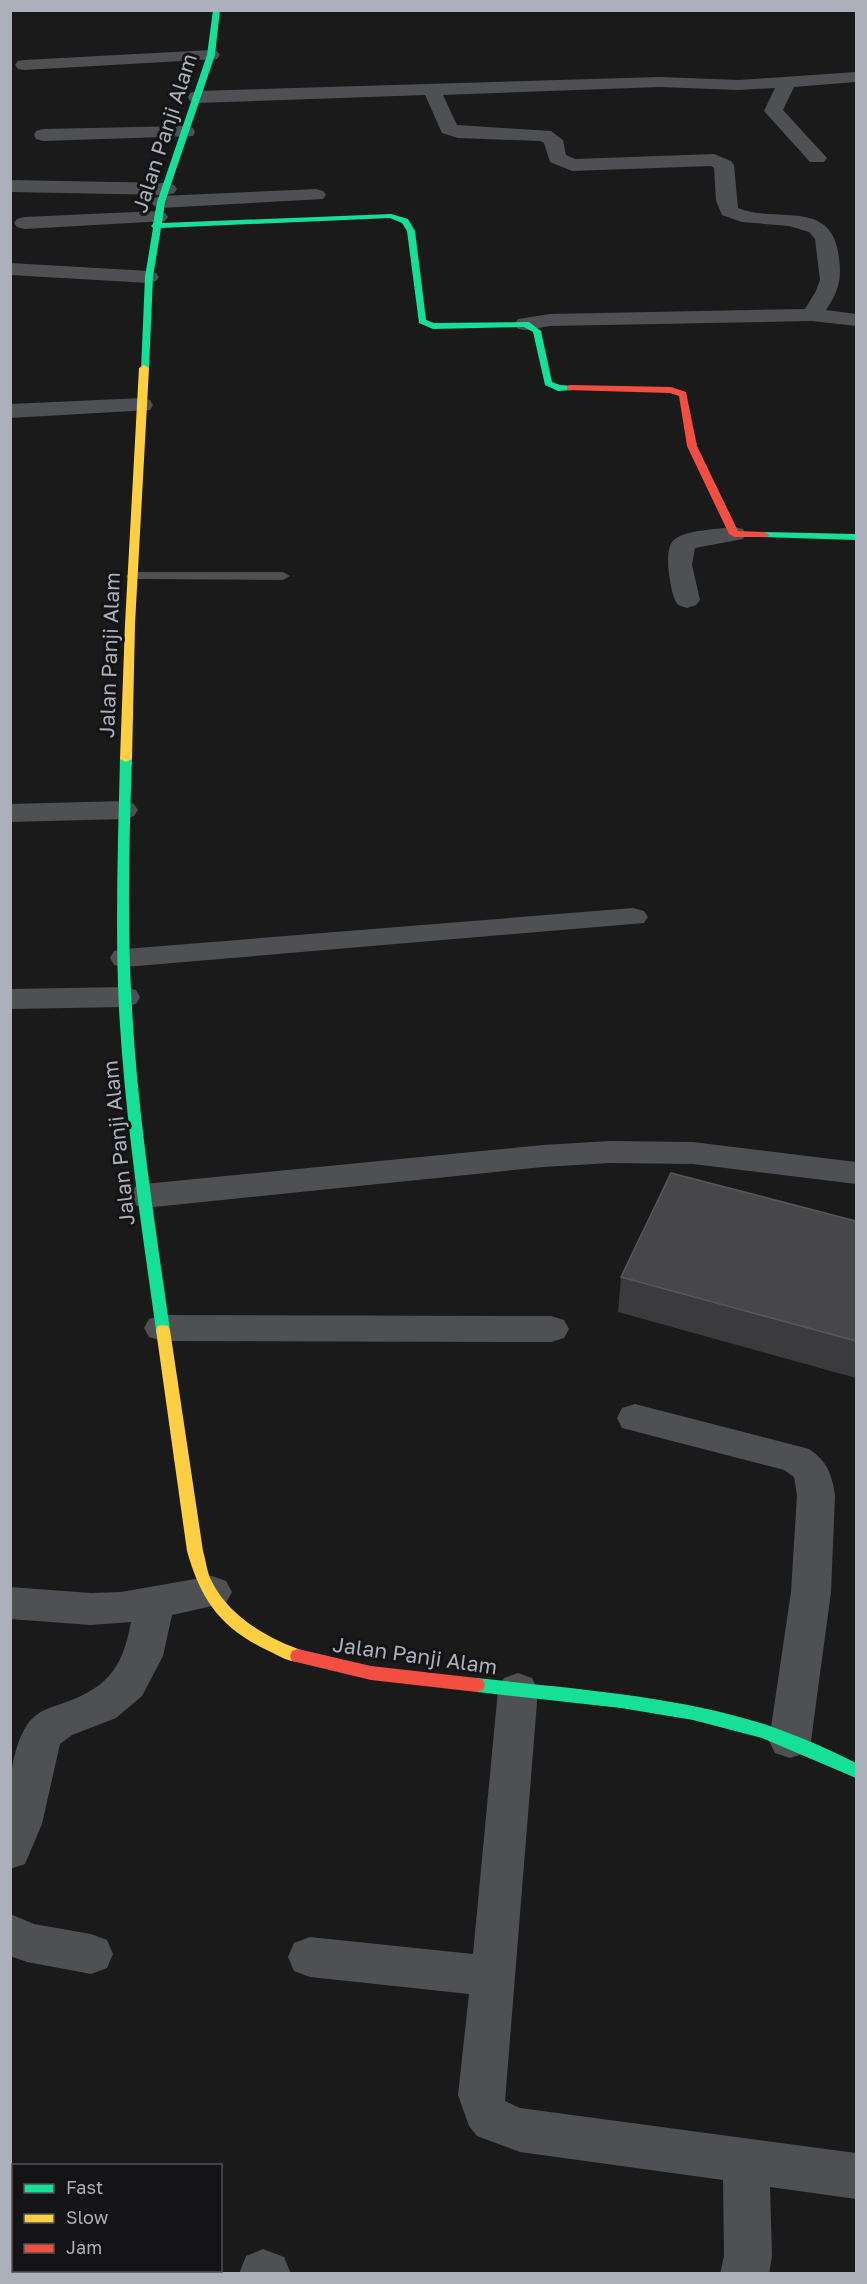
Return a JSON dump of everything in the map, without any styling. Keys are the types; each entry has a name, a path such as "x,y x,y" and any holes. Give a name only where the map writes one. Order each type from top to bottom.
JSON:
{"main road":[{"name":"Jalan Panji Alam","path":"217,10 212,46 160,209 149,277 133,576 124,810 125,997 144,1196 195,1551 205,1582 224,1609 251,1633 285,1651 325,1664 395,1676 625,1702 715,1719 790,1742 839,1761 856,1771"},
{"path":"160,209 391,216 405,221 411,231 422,321 433,326 526,324 537,331 548,383 558,388 671,390 683,394 692,447 734,534 856,537"}],"street":[{"path":"193,38 212,46"},
{"path":"24,65 212,46"},
{"path":"197,97 660,82 739,85 856,77"},
{"path":"787,82 773,111 817,158"},
{"path":"432,90 449,129 458,132 544,135 553,140 557,158 572,165 714,160 724,165 726,201 729,211 739,216 799,221 821,231 829,248 830,284 812,315"},
{"path":"43,135 186,132"},
{"path":"10,186 160,209"},
{"path":"24,223 316,195"},
{"path":"10,269 149,277"},
{"path":"526,324 550,320 812,315 856,320"},
{"path":"10,411 142,405"},
{"path":"687,600 680,565 683,544 693,540 734,534"},
{"path":"10,813 124,810"},
{"path":"125,958 633,916"},
{"path":"10,999 125,997"},
{"path":"144,1196 543,1156 610,1152 693,1152 856,1173"},
{"path":"162,1328 550,1329"},
{"path":"635,1418 796,1459 809,1468 814,1479 816,1495 811,1592 790,1742"},
{"path":"10,1603 91,1609 153,1604 212,1592"},
{"path":"10,1851 21,1824 41,1738 48,1727 56,1722 87,1713 104,1704 125,1687 137,1672 146,1652 153,1604"},
{"path":"518,1690 494,1976 481,2095 483,2109 490,2119 520,2130 856,2176"},
{"path":"10,1933 27,1942 92,1954"},
{"path":"310,1957 494,1976"},
{"path":"744,2274 748,2256 746,2161"}],"lane":[{"path":"133,576 283,576"}],"building":[{"path":"671,1173 856,1221 856,1341 621,1277"}],"traffic: fast":[{"path":"144,368 149,277 161,202 211,55 217,10"},
{"path":"155,226 391,216 405,221 411,231 422,321 433,326 526,324 537,331 548,383 558,388 570,388"},
{"path":"764,535 856,537"},
{"path":"126,759 123,902 125,1010 139,1153 163,1330"},
{"path":"477,1685 621,1701 693,1713 763,1731 856,1771"}],"traffic: slow":[{"path":"126,759 130,624 144,368"},
{"path":"163,1330 195,1551 204,1582 211,1595 231,1618 270,1645 298,1656"}],"traffic: jam":[{"path":"570,388 671,390 683,394 692,446 734,534 764,535"},
{"path":"298,1656 371,1673 477,1685"}]}
